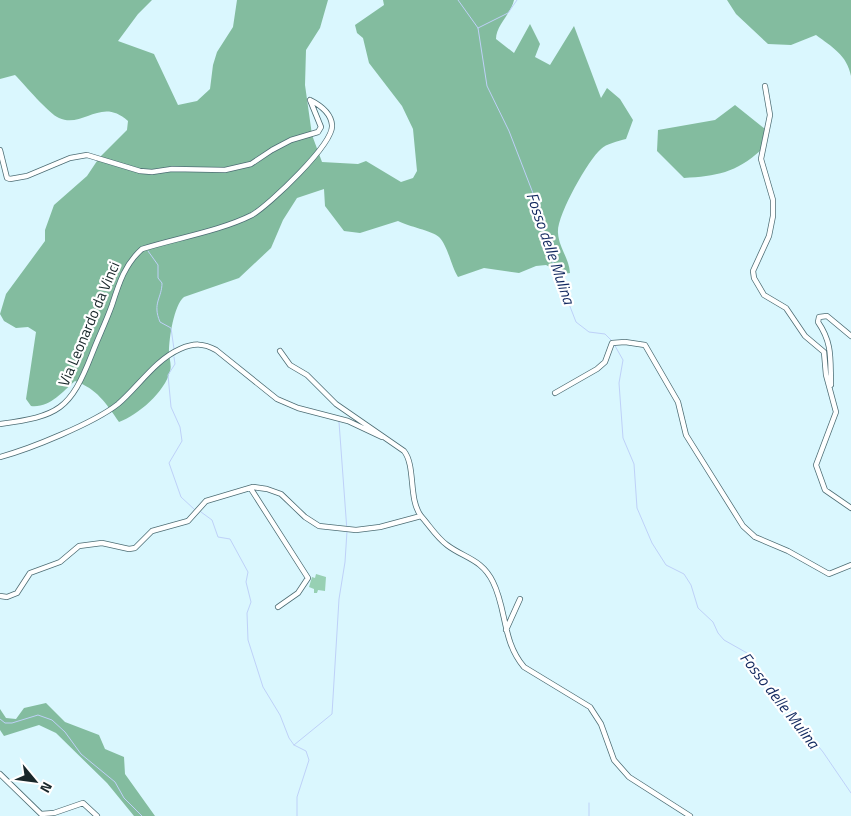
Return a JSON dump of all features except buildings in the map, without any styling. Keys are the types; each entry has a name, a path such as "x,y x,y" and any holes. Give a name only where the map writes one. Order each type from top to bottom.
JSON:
{"street":[{"path":"765,86 770,114 761,159 773,200 773,216 769,236 753,271 754,278 764,295 786,308 805,336 824,352 826,375 836,412 835,420 816,465 825,490 851,508"},
{"name":"Via Leonardo da Vinci","path":"0,150 7,178 10,180 27,176 70,158 87,155 152,172 172,169 206,172 230,170 251,164 291,140 318,132 320,127 310,100 323,108 330,118 332,127 328,138 296,177 265,206 240,220 142,249 132,258 122,275 106,324 82,378 70,399 60,409 46,416 0,424"},
{"path":"831,389 830,348 827,336 818,322 819,317 827,316 851,336"},
{"path":"555,393 586,377 601,366 605,362 612,343 625,342 645,345 678,402 686,436 743,526 755,537 788,551 829,574 851,564"},
{"path":"0,457 16,453 104,414 130,393 166,357 192,344 204,344 216,350 277,399 298,408 348,421 386,438"},
{"path":"280,351 290,364 307,375 336,404 399,446 408,456 410,479 421,516 446,544 469,556 486,571 493,582 505,630 518,659 524,666 590,707 596,713 610,754 629,777 690,816"},
{"path":"0,596 7,597 17,593 30,572 60,562 78,546 102,543 128,549 135,548 152,531 188,521 206,501 246,488 267,489 281,494 305,517 319,526 364,529 380,527 421,516"},
{"path":"251,489 308,578 298,593 278,607"},
{"path":"505,630 520,600"},
{"path":"0,774 41,814 54,813 83,803 97,816"}],"green space":[{"path":"0,0 152,0 138,14 118,41 154,54 178,105 197,101 210,89 213,65 217,52 233,27 237,0 328,0 320,28 306,50 305,85 312,135 322,162 358,164 366,161 401,182 413,178 417,171 413,129 402,106 369,63 363,38 357,33 355,25 384,5 383,0 514,0 498,29 496,39 514,53 530,24 540,44 535,57 550,65 574,26 601,98 607,88 620,99 633,120 626,139 606,146 595,155 567,202 558,233 570,273 563,274 546,265 536,266 519,273 484,268 458,277 442,241 431,232 398,221 360,233 344,231 325,206 324,189 297,198 283,220 271,248 239,278 184,297 180,301 171,331 169,352 171,364 167,379 157,395 134,414 119,422 95,392 75,381 50,402 31,406 26,399 36,332 28,327 16,328 4,321 0,314 6,294 45,241 45,230 54,205 87,176 99,158 127,130 128,121 118,114 109,112 101,112 76,120 59,118 43,105 15,75 0,79"},
{"path":"727,0 851,0 851,76 842,57 816,35 791,45 768,44 736,14"},
{"path":"735,105 765,129 761,150 743,164 725,172 684,178 657,151 658,130 715,120"},
{"path":"316,574 326,577 325,591 318,590 317,593 314,593 314,589 309,587 312,577 315,578"},
{"path":"46,703 65,722 99,735 105,749 124,757 125,774 155,816 134,816 107,783 56,733 39,725 4,736 0,730 0,709 6,718 16,719 24,708"}],"waterway":[{"name":"Fosso delle Mulina","path":"458,0 478,28 487,86 509,131 536,201 547,247 576,322 589,332 605,334 612,341"},
{"path":"478,28 508,13 517,0"},
{"path":"148,251 158,265 158,278 162,283 157,305 158,315 160,322 171,328 174,349"},
{"name":"Fosso delle Mulina","path":"614,344 623,360 619,383 623,438 634,464 637,508 652,543 666,565 684,574 691,585 698,608 713,622 724,640 747,653 761,675 823,752 851,793"},
{"path":"174,357 175,364 168,375 171,407 180,427 182,441 169,463 181,497 194,509"},
{"path":"294,745 332,714 339,599 345,562 347,531 339,422"},
{"path":"201,512 212,520 218,537 230,539 248,572 246,582 251,602 247,613 248,640 263,687 280,715 289,738 294,745 306,751 309,760 297,797 297,816"},
{"path":"0,719 5,723 12,723 38,715 52,720 65,732 81,754 115,782 124,798 142,816"},
{"path":"589,803 589,816"}]}
